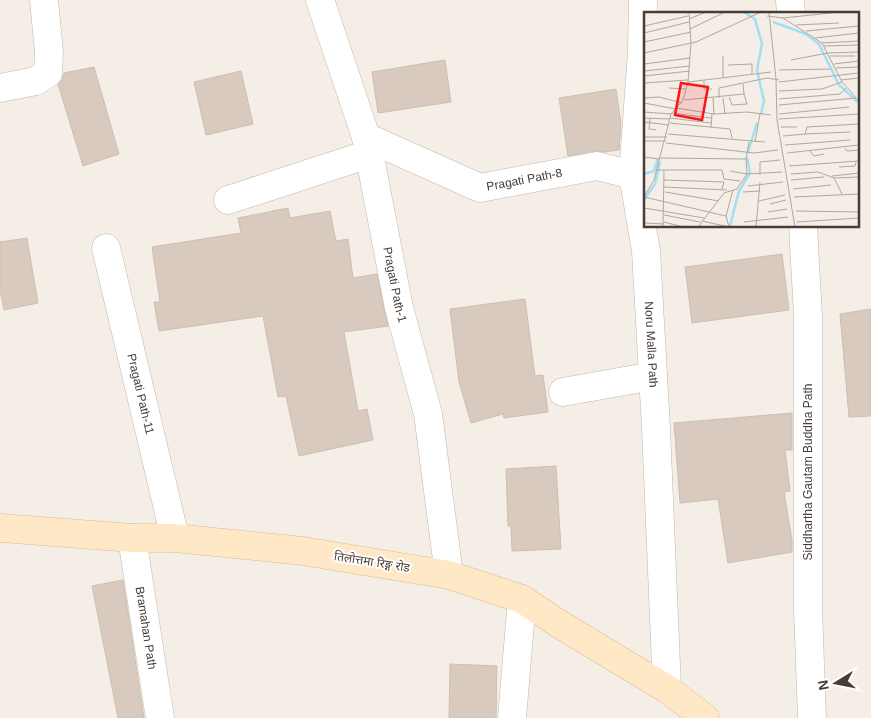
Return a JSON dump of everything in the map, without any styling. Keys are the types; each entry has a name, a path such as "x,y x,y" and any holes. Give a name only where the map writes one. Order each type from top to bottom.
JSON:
{"street":[{"path":"0,88 36,81 48,73 49,52 44,0"},
{"name":"Pragati Path-1","path":"320,0 367,146 399,308 428,414 449,575"},
{"name":"Noru Malla Path","path":"643,0 642,52 633,175 646,251 667,689"},
{"path":"228,200 367,146"},
{"name":"Pragati Path-8","path":"367,146 480,188 597,166 633,175"},
{"name":"Siddhartha Gautam Buddha Path","path":"803,228 808,316 808,609 812,718"},
{"name":"Pragati Path-11","path":"106,248 175,538"},
{"path":"563,392 653,376"},
{"name":"तिलोत्तमा रिङ्ग रोड","path":"0,528 132,538 175,538 303,551 449,575 522,599 556,622 667,689 702,717"},
{"name":"Bramahan Path","path":"132,538 160,718"},
{"path":"512,718 522,599"}],"building":[{"path":"445,60 451,102 378,113 372,72"},
{"path":"94,67 119,154 83,166 58,84 62,80 64,73"},
{"path":"241,71 253,124 206,135 194,82"},
{"path":"616,89 621,124 619,150 594,151 568,156 559,98"},
{"path":"288,208 290,218 330,211 336,241 348,239 353,278 377,274 388,326 344,332 358,411 367,409 373,440 299,456 286,396 278,397 263,316 159,331 154,302 160,302 152,247 241,233 238,218"},
{"path":"27,238 38,303 4,310 0,290 0,242"},
{"path":"782,254 789,310 692,323 685,267"},
{"path":"525,299 535,376 543,375 548,412 504,418 503,414 471,423 459,382 450,309"},
{"path":"871,309 871,416 849,417 840,314"},
{"path":"792,413 792,450 785,450 790,491 784,492 792,540 792,552 728,563 718,499 680,503 674,423"},
{"path":"556,466 561,549 512,551 511,526 508,526 506,469"},
{"path":"123,580 144,718 118,718 92,586"},
{"path":"450,664 497,666 496,718 449,718"}]}
